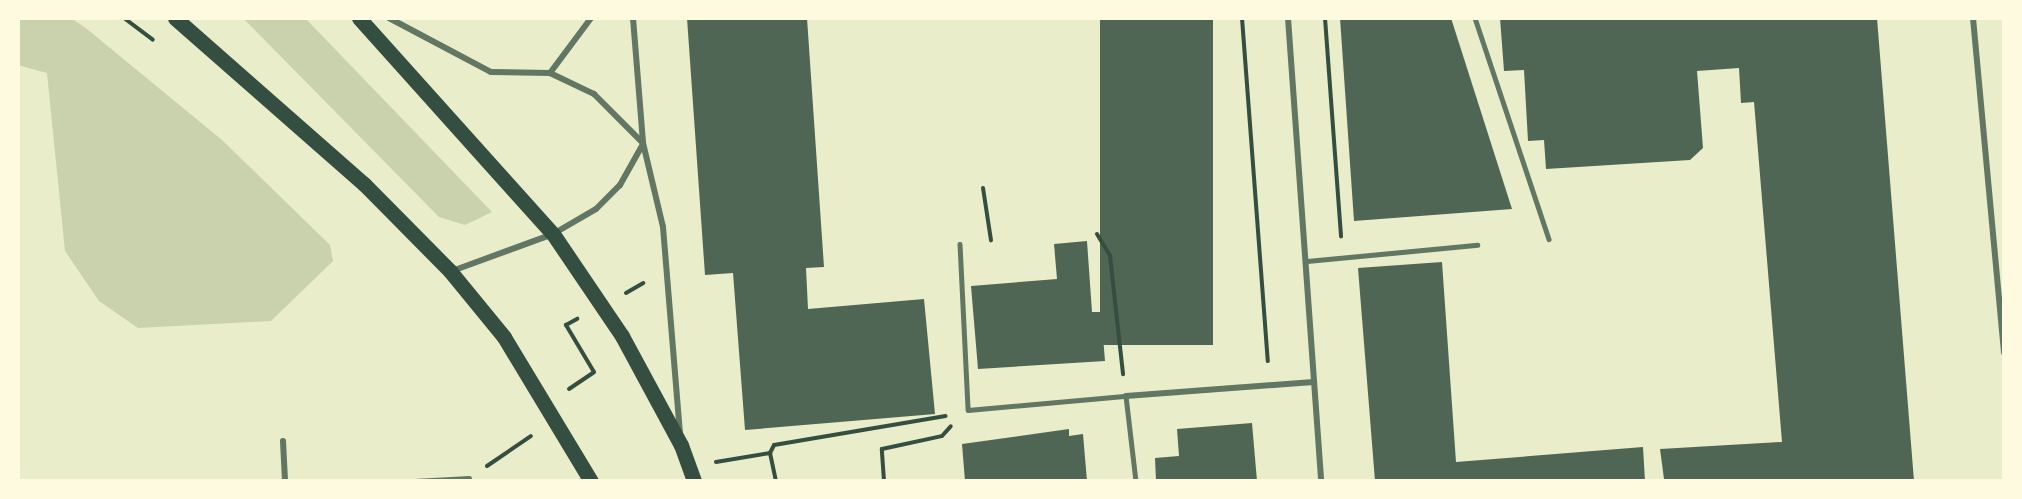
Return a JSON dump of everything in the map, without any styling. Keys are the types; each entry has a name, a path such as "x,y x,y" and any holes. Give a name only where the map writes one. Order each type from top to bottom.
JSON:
{"main road":[{"path":"175,18 364,184 450,272 504,337 591,481"},
{"path":"359,18 553,234 622,336 681,445 691,474"}],"street":[{"path":"389,18 491,72 550,73 594,94 643,143"},
{"path":"550,73 591,18"},
{"path":"633,18 643,143 663,227 681,445"},
{"path":"1288,18 1321,481"},
{"path":"1973,18 2004,352"},
{"path":"450,272 553,234 596,209 620,185 643,143"},
{"path":"1126,396 1313,382"},
{"path":"283,441 285,481"}],"lane":[{"path":"1475,18 1549,239"},
{"path":"960,244 968,410 1126,396 1136,481"},
{"path":"1307,261 1477,245"},
{"path":"414,481 469,478"}],"path":[{"path":"124,18 162,47"},
{"path":"1242,18 1270,385"},
{"path":"1325,18 1342,257"},
{"path":"983,188 991,240"},
{"path":"1097,234 1110,256 1126,396"},
{"path":"776,481 770,453 774,445 968,410"},
{"path":"884,481 882,449 942,436 968,410"},
{"path":"528,426 537,444"},
{"path":"469,478 532,435"},
{"path":"691,474 770,453"}],"green space":[{"path":"18,18 71,18 87,29 222,140 330,245 333,261 271,321 138,328 99,301 65,251 47,73 18,65"},
{"path":"243,18 305,18 492,212 465,225 439,217"}],"building":[{"path":"687,18 807,18 824,267 806,268 808,309 924,299 935,414 745,430 733,273 705,275"},
{"path":"1100,18 1213,18 1213,345 1100,345"},
{"path":"1340,18 1451,18 1512,209 1354,221"},
{"path":"1500,18 1877,18 1914,481 1659,481 1664,479 1660,449 1782,442 1754,102 1741,103 1739,68 1697,71 1703,148 1690,160 1546,169 1544,140 1528,141 1524,70 1504,71"},
{"path":"1087,241 1092,312 1101,312 1105,361 978,369 971,286 1057,279 1054,244"},
{"path":"1442,262 1456,462 1643,447 1645,481 1375,481 1358,268"},
{"path":"1252,423 1257,481 1156,481 1155,458 1179,456 1177,429"},
{"path":"1069,429 1069,436 1083,434 1087,481 965,481 962,444"}]}
